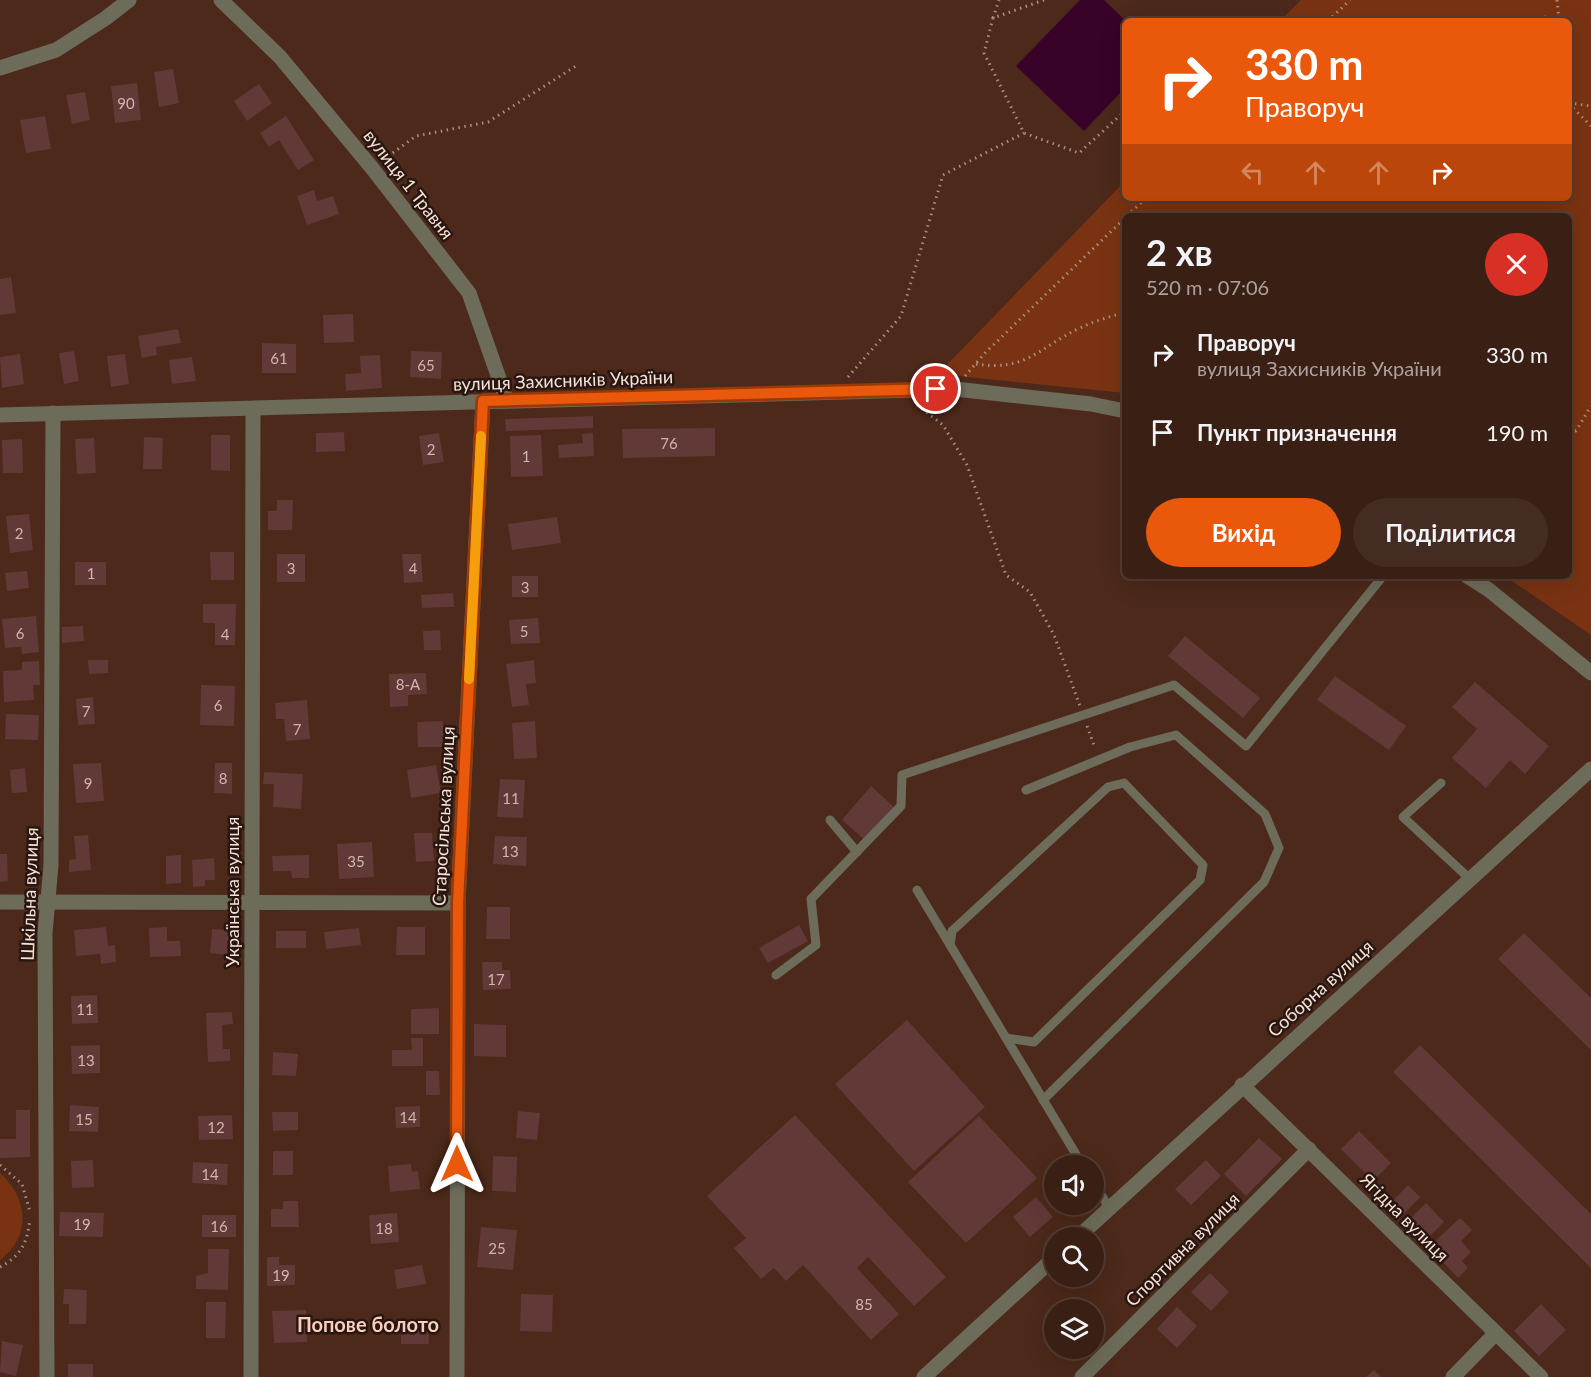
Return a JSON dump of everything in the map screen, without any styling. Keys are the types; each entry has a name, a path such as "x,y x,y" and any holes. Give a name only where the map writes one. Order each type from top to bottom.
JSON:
{"street":[{"path":"0,69 56,50 106,18 129,0"},
{"name":"вулиця 1 Травня","path":"221,0 280,57 372,168 469,293 507,401"},
{"name":"вулиця Захисників України","path":"507,401 954,388 1091,404 1122,410"},
{"path":"483,401 507,401"},
{"name":"вулиця Захисників України","path":"0,415 483,401"},
{"name":"Старосільська вулиця","path":"457,1377 458,903 483,401"},
{"name":"Українська вулиця","path":"251,1377 253,408"},
{"name":"Шкільна вулиця","path":"47,1377 44,1164 47,902 51,853 52,413"},
{"path":"1472,579 1489,590 1591,673"},
{"name":"Соборна вулиця","path":"1089,1227 1591,769"},
{"path":"0,902 458,903"},
{"name":"Ягідна вулиця","path":"1242,1085 1540,1377"},
{"name":"Спортивна вулиця","path":"1082,1377 1309,1149"},
{"path":"924,1377 1044,1267"},
{"path":"1452,1377 1496,1333"}],"lane":[{"path":"776,975 816,945 812,899 901,806 902,775 1174,686 1246,746 1381,579"},
{"path":"1026,790 1130,747 1176,735 1265,814 1279,848 1264,882 1043,1100"},
{"path":"950,945 952,931 1108,787 1124,783 1203,865 1200,880 1034,1042 1006,1038"},
{"path":"1441,783 1403,817 1470,879"},
{"path":"830,820 857,852"},
{"path":"917,890 1076,1155"},
{"path":"1104,1200 1109,1208"}],"path":[{"path":"999,0 984,53 1024,133 1079,153 1122,114"},
{"path":"993,18 1044,0"},
{"path":"1331,18 1350,0"},
{"path":"1557,0 1559,18"},
{"path":"372,168 416,136 488,122 576,66"},
{"path":"1572,104 1591,106"},
{"path":"1572,107 1591,126"},
{"path":"835,392 902,316 943,175 1024,133"},
{"path":"1130,213 1143,201"},
{"path":"954,388 1122,221"},
{"path":"976,364 995,367 1028,360 1080,328 1122,313"},
{"path":"898,390 943,425 968,465 1006,575 1030,592 1054,635 1100,760"},
{"path":"1572,430 1576,431 1591,406"},
{"path":"0,1165 22,1184 30,1213 28,1240 13,1260 0,1267"}],"shaded area":[{"path":"1080,0 1104,0 1123,18 1122,91 1084,131 1016,66"},
{"path":"1301,0 1591,0 1591,635 1509,579 1572,579 1572,213 1122,213 1122,393 938,374 1122,184 1122,201 1572,201 1572,18 1283,18"},
{"path":"0,1173 16,1194 21,1205 22,1217 17,1240 0,1260"}],"building":[{"path":"173,69 179,103 159,107 154,72"},
{"path":"137,83 141,120 115,123 111,86"},
{"path":"259,84 272,103 247,121 234,101"},
{"path":"85,92 90,120 72,124 66,95"},
{"path":"45,116 51,149 26,153 20,120"},
{"path":"286,116 314,160 298,170 279,140 269,147 260,133"},
{"path":"314,190 317,201 333,196 339,214 307,225 297,196"},
{"path":"11,277 16,313 0,315 0,279"},
{"path":"353,314 354,342 324,343 323,315"},
{"path":"178,329 181,343 156,347 157,355 142,358 138,336"},
{"path":"262,343 296,344 296,373 262,373"},
{"path":"74,351 79,381 64,384 59,353"},
{"path":"411,351 442,352 441,379 410,377"},
{"path":"20,354 24,384 2,388 0,357"},
{"path":"125,354 129,384 111,387 107,356"},
{"path":"380,355 382,388 346,391 345,374 361,373 360,356"},
{"path":"192,357 196,381 172,384 169,360"},
{"path":"593,416 593,428 506,431 505,419"},
{"path":"715,428 715,456 623,458 622,429"},
{"path":"344,432 345,451 316,452 316,433"},
{"path":"439,433 444,462 423,465 419,436"},
{"path":"593,433 594,456 559,458 558,445 583,443 582,434"},
{"path":"211,435 230,435 230,471 211,470"},
{"path":"541,435 543,476 511,477 510,436"},
{"path":"144,437 163,438 162,469 143,469"},
{"path":"94,438 96,473 77,474 75,439"},
{"path":"22,439 23,473 3,473 2,440"},
{"path":"277,500 293,500 292,530 268,530 268,511 277,511"},
{"path":"29,514 33,550 10,553 6,516"},
{"path":"557,517 561,543 512,550 508,524"},
{"path":"210,552 234,552 234,580 211,580"},
{"path":"277,554 305,554 305,582 277,582"},
{"path":"402,554 421,554 423,582 404,583"},
{"path":"75,562 106,562 106,585 75,585"},
{"path":"27,571 29,588 7,591 5,573"},
{"path":"512,576 538,576 538,597 512,597"},
{"path":"453,593 454,607 422,608 421,595"},
{"path":"203,604 236,604 235,645 215,645 215,623 203,623"},
{"path":"36,616 39,652 22,654 21,647 5,648 2,619"},
{"path":"538,618 540,643 511,644 509,620"},
{"path":"83,626 84,641 62,643 62,627"},
{"path":"440,630 441,650 424,650 423,631"},
{"path":"1185,636 1260,698 1243,718 1168,656"},
{"path":"88,660 108,660 108,673 89,674"},
{"path":"534,660 536,683 526,684 529,705 512,707 506,664"},
{"path":"39,661 40,685 33,685 34,700 4,702 3,671 22,670 22,662"},
{"path":"426,673 427,694 408,695 408,706 390,707 389,674"},
{"path":"1335,676 1406,726 1389,750 1317,700"},
{"path":"1475,682 1549,746 1525,774 1510,760 1486,788 1452,758 1477,729 1452,707"},
{"path":"201,685 235,686 234,726 200,725"},
{"path":"93,697 95,724 78,725 76,699"},
{"path":"307,700 310,739 286,741 284,719 276,719 275,703"},
{"path":"6,714 39,715 38,740 5,739"},
{"path":"443,721 444,747 418,747 417,722"},
{"path":"535,721 537,758 514,759 512,723"},
{"path":"101,763 104,801 76,803 73,764"},
{"path":"215,763 232,763 232,794 214,793"},
{"path":"436,765 441,793 411,798 407,770"},
{"path":"25,768 27,792 12,793 10,770"},
{"path":"264,772 303,774 301,809 273,807 274,784 263,784"},
{"path":"500,779 525,780 523,818 497,817"},
{"path":"871,786 895,808 866,841 842,820"},
{"path":"414,833 432,833 434,861 416,862"},
{"path":"88,835 91,870 69,872 69,860 76,859 74,836"},
{"path":"495,836 527,837 526,866 493,864"},
{"path":"372,842 374,877 339,879 337,844"},
{"path":"0,854 7,854 8,881 0,882"},
{"path":"181,855 181,883 166,884 166,856"},
{"path":"309,855 309,878 292,878 291,871 273,871 272,856"},
{"path":"214,858 215,880 205,880 205,886 193,887 192,860"},
{"path":"487,907 510,907 510,939 486,939"},
{"path":"799,925 808,941 768,963 759,948"},
{"path":"106,927 108,946 115,945 116,962 101,964 100,954 76,956 74,930"},
{"path":"167,927 167,941 180,941 181,956 150,957 149,928"},
{"path":"397,927 425,927 425,955 396,955"},
{"path":"359,928 361,945 326,949 324,932"},
{"path":"212,929 229,930 227,955 210,953"},
{"path":"276,931 306,931 306,948 276,948"},
{"path":"1524,933 1591,998 1591,1050 1498,959"},
{"path":"482,962 502,962 502,970 510,970 511,989 483,990"},
{"path":"97,995 98,1023 72,1024 71,996"},
{"path":"439,1008 439,1034 411,1034 411,1009"},
{"path":"232,1012 233,1024 222,1025 223,1049 230,1049 230,1061 208,1062 206,1013"},
{"path":"907,1020 985,1107 914,1171 835,1084"},
{"path":"474,1024 506,1025 506,1057 474,1056"},
{"path":"411,1038 423,1038 423,1066 392,1066 392,1050 412,1050"},
{"path":"100,1045 100,1073 72,1074 71,1046"},
{"path":"1420,1045 1591,1214 1591,1268 1393,1072"},
{"path":"273,1052 298,1054 296,1076 272,1075"},
{"path":"426,1071 439,1071 440,1095 426,1095"},
{"path":"70,1105 99,1107 98,1132 69,1131"},
{"path":"420,1106 420,1127 396,1128 395,1107"},
{"path":"16,1110 30,1110 30,1157 0,1158 0,1139 16,1139"},
{"path":"518,1111 540,1113 537,1140 516,1138"},
{"path":"272,1112 298,1112 298,1130 273,1131"},
{"path":"232,1115 233,1139 199,1140 198,1116"},
{"path":"795,1115 946,1277 914,1306 868,1257 857,1268 899,1314 871,1340 803,1265 786,1281 774,1268 761,1279 734,1248 746,1238 707,1196"},
{"path":"979,1116 1037,1178 966,1243 908,1182"},
{"path":"1359,1131 1391,1163 1373,1181 1341,1149"},
{"path":"1259,1138 1282,1159 1246,1196 1224,1174"},
{"path":"273,1151 293,1151 293,1175 273,1175"},
{"path":"493,1156 517,1157 516,1192 492,1191"},
{"path":"93,1160 94,1187 72,1188 71,1161"},
{"path":"1206,1160 1221,1176 1191,1205 1175,1189"},
{"path":"193,1162 228,1164 227,1185 192,1183"},
{"path":"411,1164 412,1172 418,1171 420,1189 390,1192 388,1166"},
{"path":"1408,1185 1420,1197 1399,1219 1387,1207"},
{"path":"1036,1197 1044,1206 1044,1215 1053,1217 1030,1237 1013,1217"},
{"path":"283,1201 298,1201 299,1227 271,1227 271,1209 283,1209"},
{"path":"1426,1203 1444,1222 1426,1240 1407,1222"},
{"path":"60,1212 104,1213 103,1237 59,1236"},
{"path":"397,1213 399,1242 371,1244 369,1215"},
{"path":"202,1215 236,1215 236,1237 202,1237"},
{"path":"1460,1218 1472,1230 1461,1241 1471,1252 1462,1261 1468,1268 1458,1278 1429,1247"},
{"path":"481,1227 517,1230 513,1270 477,1267"},
{"path":"208,1249 229,1249 228,1290 196,1289 196,1276 208,1273"},
{"path":"267,1257 279,1257 279,1265 295,1265 295,1285 267,1286"},
{"path":"422,1265 426,1284 397,1289 394,1270"},
{"path":"1210,1273 1229,1292 1211,1311 1191,1292"},
{"path":"64,1289 87,1290 86,1324 69,1324 69,1304 63,1304"},
{"path":"521,1294 553,1295 552,1332 520,1331"},
{"path":"206,1302 226,1302 225,1338 206,1338"},
{"path":"1541,1304 1566,1330 1539,1356 1514,1331"},
{"path":"1177,1307 1197,1326 1177,1348 1157,1329"},
{"path":"306,1310 307,1342 274,1343 272,1311"},
{"path":"401,1326 428,1326 429,1344 401,1344"},
{"path":"2,1341 23,1345 16,1376 0,1372"},
{"path":"68,1364 93,1364 93,1377 68,1377"},
{"path":"1374,1370 1381,1377 1366,1377"}],"slow traffic":[{"path":"469,679 481,436"}],"district":[{"name":"Попове болото","path":"368,1324"}],"route":[{"path":"457,1164 458,903 483,401 936,389"}]}
